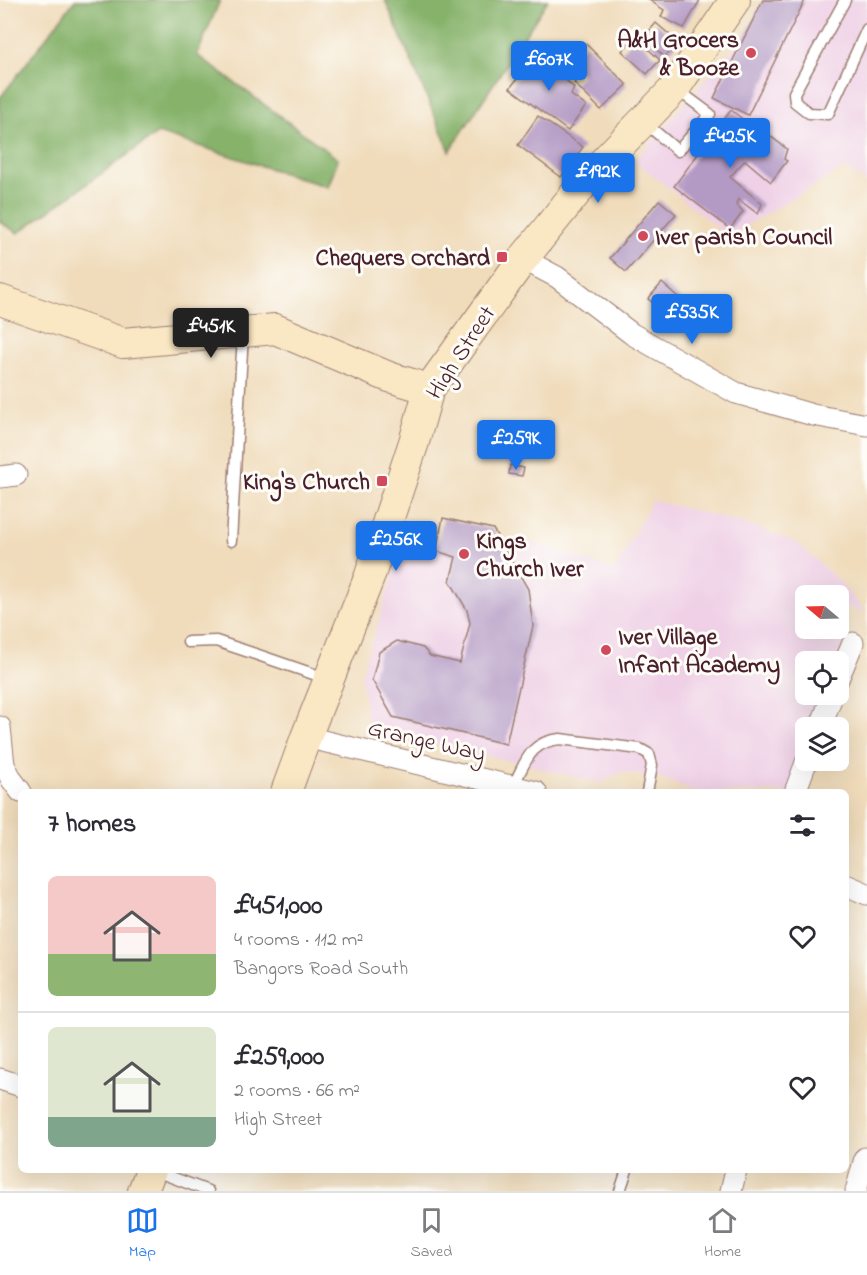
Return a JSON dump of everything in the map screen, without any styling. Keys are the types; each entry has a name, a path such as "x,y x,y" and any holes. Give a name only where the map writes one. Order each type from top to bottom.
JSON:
{"main road":[{"name":"High Street","path":"287,789 369,578 429,389 523,259 588,178 675,88 735,0"},
{"path":"0,300 123,343 275,329 389,377 429,389"},
{"path":"143,1191 151,1173"}],"street":[{"path":"523,259 557,278 632,334 736,393 813,415 867,425"},
{"path":"849,653 853,643"},
{"path":"0,727 4,765 19,789"},
{"name":"Grange Way","path":"306,737 524,789"},
{"path":"796,789 803,771"},
{"path":"849,886 867,894"},
{"path":"0,1079 18,1085"},
{"path":"856,1191 859,1157"},
{"path":"731,1191 735,1173"}],"lane":[{"path":"845,0 794,93 795,102 809,112 828,114 867,29"},
{"path":"643,122 678,152 710,114 675,88"},
{"path":"231,541 243,332"},
{"path":"188,642 216,641 329,680"},
{"path":"513,786 535,748 548,741 560,739 640,749 649,754 652,765 648,789"},
{"path":"160,1173 208,1191"},
{"path":"620,1191 626,1173"}],"shaded area":[{"path":"763,0 867,0 867,182 844,168 728,236 635,161 749,29"},
{"name":"Iver Village Infant Academy","path":"652,500 743,523 796,542 842,585 795,585 795,639 848,639 843,651 795,651 795,705 823,705 818,717 795,717 795,771 797,771 790,789 687,789 664,779 621,772 600,783 369,727 361,676 409,524 439,541 502,546 528,541 615,570"},
{"name":"Iver Village Infant Academy","path":"849,593 866,613 849,607"}],"green space":[{"path":"75,0 220,0 197,55 338,159 328,187 158,133 18,233 0,222 0,98"},
{"path":"385,0 548,0 450,151"}],"building":[{"path":"649,0 700,0 684,28 661,17 664,10"},
{"path":"763,0 805,0 748,115 714,98"},
{"path":"656,23 678,42 665,57 643,38"},
{"path":"635,37 660,60 647,74 622,51"},
{"path":"586,44 627,85 601,110 574,83 583,75 569,62"},
{"path":"538,52 574,88 571,95 586,106 568,131 510,88"},
{"path":"731,110 763,135 765,132 787,149 784,159 787,161 771,182 745,160 730,177 762,204 758,214 738,199 736,204 743,212 730,229 674,186"},
{"path":"538,116 583,147 561,177 518,145"},
{"name":"Iver parish Council","path":"659,200 676,214 626,272 610,258"},
{"path":"662,283 685,303 672,319 648,299"},
{"path":"510,465 524,468 522,476 509,474"},
{"path":"443,518 493,529 528,589 533,626 506,744 393,717 372,680 379,652 397,641 423,648 430,656 460,663 470,623 467,610 450,581 456,557 436,551"}],"place":[{"name":"A&H Grocers & Booze","path":"751,53"},
{"name":"Iver parish Council","path":"643,236"},
{"name":"Chequers Orchard","path":"502,257"},
{"name":"King's Church","path":"382,481"},
{"name":"Kings Church Iver","path":"464,554"},
{"name":"Iver Village Infant Academy","path":"606,650"}]}
